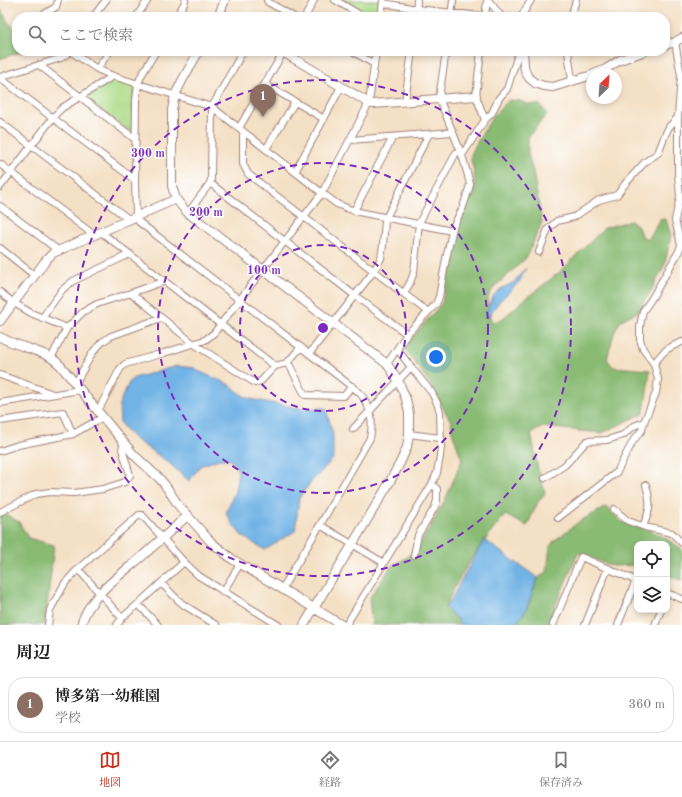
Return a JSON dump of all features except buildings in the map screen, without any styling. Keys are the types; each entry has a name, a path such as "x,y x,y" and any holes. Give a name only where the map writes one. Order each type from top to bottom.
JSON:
{"street":[{"path":"48,12 56,7 58,0"},
{"path":"97,12 106,0"},
{"path":"140,12 148,0"},
{"path":"179,12 185,0"},
{"path":"222,12 225,0"},
{"path":"267,0 285,12"},
{"path":"308,12 314,0"},
{"path":"335,0 355,12"},
{"path":"417,0 417,12"},
{"path":"451,12 453,0"},
{"path":"485,12 487,0"},
{"path":"487,0 498,12"},
{"path":"524,12 531,0"},
{"path":"572,12 576,0"},
{"path":"382,12 383,1 434,12"},
{"path":"558,518 617,472 633,441 642,430 656,392 658,379 654,364 643,349 640,339 640,326 643,310 652,298 681,245 675,220 680,197 678,174 681,75 678,40"},
{"path":"0,78 64,56"},
{"path":"78,56 97,69 113,76 212,107 337,204 354,211 452,231"},
{"path":"97,69 106,56"},
{"path":"133,218 136,100 138,84 141,76 153,56"},
{"path":"196,56 175,95 172,110 172,186 176,199 188,213 387,364 398,380 406,399 409,413 409,434 407,447 401,461 353,545 304,625"},
{"path":"188,213 211,180 212,107 240,56"},
{"path":"281,56 242,130 243,164 248,174 428,312"},
{"path":"290,56 369,103 374,104 476,96"},
{"path":"360,56 374,64"},
{"path":"0,451 18,445 73,434 100,414 120,369 125,364 194,344 205,340 214,333 322,193 369,103 375,56"},
{"path":"405,101 411,56"},
{"path":"387,364 407,334 436,304 439,297 453,227 464,207 470,185 461,152 439,98 445,56"},
{"path":"480,56 476,96 485,120"},
{"path":"404,293 414,272 419,225 456,153 461,152 492,112 499,98 507,89 517,56"},
{"path":"523,56 524,66 529,78 535,83 544,86 553,86 586,76"},
{"path":"569,56 572,81"},
{"path":"608,68 620,60 631,56"},
{"path":"39,65 136,139"},
{"path":"0,187 52,118 62,108 113,76"},
{"path":"0,78 135,180"},
{"path":"265,84 324,119"},
{"path":"295,172 341,87"},
{"path":"266,149 295,102"},
{"path":"539,252 548,229 557,221 574,217 600,200 617,195 625,184 646,162 658,153 669,128 680,117"},
{"path":"0,122 31,146 139,222 352,386 366,400 370,410 372,422 370,438 282,589"},
{"path":"350,140 453,132"},
{"path":"309,354 374,271 381,258 386,218 429,134"},
{"path":"354,211 393,137"},
{"path":"0,164 98,234 130,254 275,366"},
{"path":"210,183 354,295 407,334"},
{"path":"0,321 34,274 47,259 59,251 176,199"},
{"path":"0,206 59,251"},
{"path":"0,248 34,274"},
{"path":"42,318 62,290 73,281 130,254"},
{"path":"51,358 67,328 83,312 97,304 165,281"},
{"path":"0,292 31,313 67,328"},
{"path":"131,293 194,344 255,383 261,381 275,366 287,363 301,347"},
{"path":"0,403 54,395 78,387 93,352 102,342 111,336 161,318"},
{"path":"0,337 14,344 43,354 60,365 134,455 160,479 179,506 211,542 240,564 342,625"},
{"path":"654,364 664,351 682,342"},
{"path":"346,625 432,484 437,473 441,447 440,412 432,394 397,349"},
{"path":"287,363 305,395 344,396 352,386"},
{"path":"353,429 412,367"},
{"path":"0,375 54,395"},
{"path":"0,421 63,412 73,434"},
{"path":"545,478 565,465 587,442 607,440 623,435 634,426 644,422"},
{"path":"409,434 440,438"},
{"path":"0,512 36,494 50,492 74,493 103,489 127,481 130,475 122,450 124,443"},
{"path":"414,555 418,535 435,507 437,489 432,484"},
{"path":"643,526 650,508 650,497 646,485"},
{"path":"614,509 628,521 672,533 682,543"},
{"path":"48,625 50,610 65,583 78,569 139,515 142,515 184,562 199,576 266,622 278,625"},
{"path":"81,625 87,610 99,594 188,515"},
{"path":"320,525 384,563"},
{"path":"553,625 581,557 634,579"},
{"path":"118,625 122,618 184,562"},
{"path":"223,592 240,564"},
{"path":"585,625 608,568"},
{"path":"78,569 122,618"},
{"path":"162,583 178,600 216,625"},
{"path":"618,625 634,585"},
{"path":"670,595 682,599"},
{"path":"138,604 158,625"},
{"path":"655,625 660,613"}],"green space":[{"path":"341,0 381,0 379,12 360,12"},
{"path":"0,8 12,26 12,55 0,59"},
{"path":"115,79 135,86 133,99 133,133 85,98"},
{"path":"509,100 521,101 526,104 540,105 547,114 528,137 528,154 533,172 542,222 527,257 495,286 488,297 492,322 501,320 561,271 604,228 630,221 637,225 641,235 648,240 661,218 666,220 671,235 665,264 651,291 637,312 621,320 614,333 607,359 613,367 650,370 644,413 602,433 543,427 531,433 538,469 545,493 538,502 527,526 505,515 471,559 445,608 459,621 460,625 372,625 369,599 392,565 403,560 417,550 445,500 462,460 452,431 451,421 431,385 405,349 406,345 442,303 455,231 475,189 471,155 493,116"},
{"path":"606,507 622,522 649,530 670,541 634,541 634,565 612,566 578,553 547,625 515,625 526,610 538,578 547,572 550,546 554,541 580,521"},
{"path":"0,511 19,522 28,538 54,545 45,625 0,625"},
{"path":"670,541 682,549 682,581 670,576"}],"water":[{"path":"526,268 519,282 499,302 486,319 486,313 494,295 502,288 513,283"},
{"path":"177,366 195,368 198,371 228,384 244,396 251,399 304,409 326,408 333,434 333,459 311,482 299,498 295,531 265,550 242,536 226,513 235,491 238,472 236,465 229,459 219,459 200,466 189,481 168,462 133,438 120,423 119,405 130,381 134,378"},
{"path":"484,540 538,578 526,610 515,625 460,625 459,621 445,608 451,600"}],"place":[{"name":"博多第一幼稚園","path":"263,117"}]}
